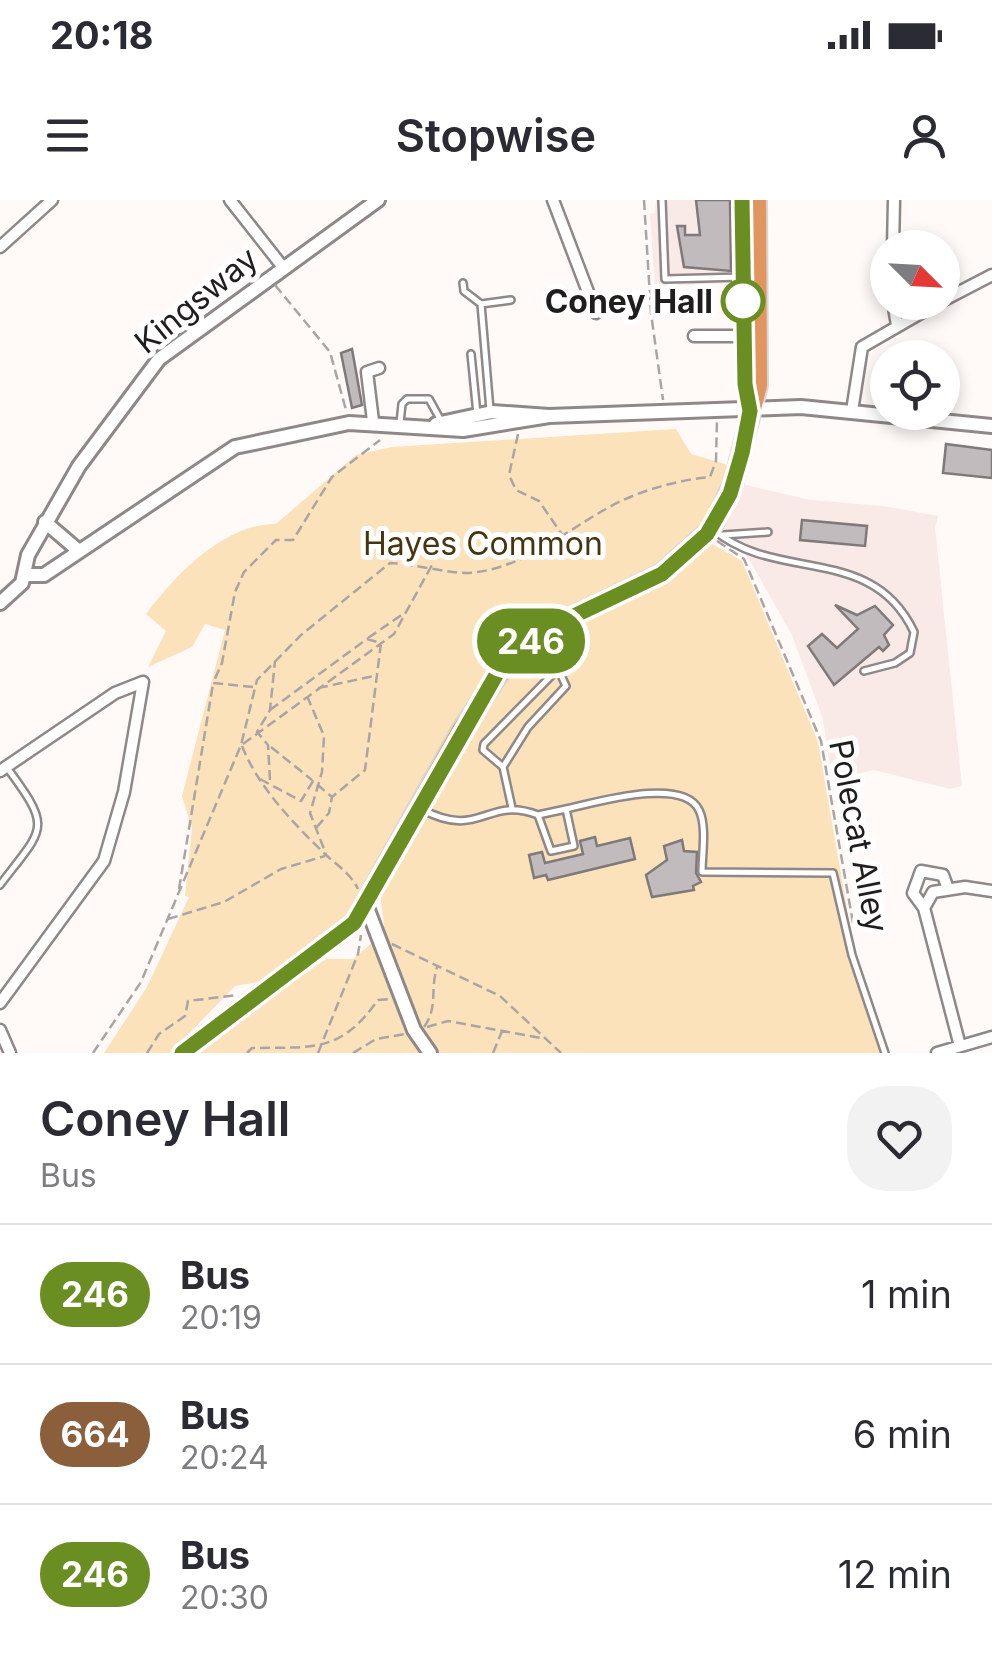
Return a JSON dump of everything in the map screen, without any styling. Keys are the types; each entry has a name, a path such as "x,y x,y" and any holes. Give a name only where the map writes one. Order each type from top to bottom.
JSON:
{"highway":[{"path":"742,200 742,277 752,336"},
{"path":"182,1053 345,932 366,905 479,700 510,659 557,624 662,574 716,531 734,481 750,411 757,200"}],"street":[{"path":"0,247 52,200"},
{"path":"230,200 282,266"},
{"name":"Kingsway","path":"25,576 28,555 45,522 109,422 159,359 378,200"},
{"path":"553,200 596,312"},
{"path":"894,200 894,230"},
{"path":"960,292 992,275"},
{"path":"895,320 896,325"},
{"path":"852,410 862,347 906,320"},
{"path":"694,336 752,336"},
{"path":"373,421 367,372 379,368"},
{"path":"0,603 25,576 40,577 235,447 349,423 437,423 484,413 549,416 801,407 992,426"},
{"path":"437,423 463,430 549,416"},
{"path":"45,522 79,551"},
{"path":"0,1003 104,861 114,838 143,682 116,694 3,769"},
{"path":"948,890 943,875 921,871 913,894 924,908 960,1046"},
{"path":"924,908 933,892 965,887 992,892"},
{"path":"366,905 403,999 430,1053"},
{"path":"0,1030 10,1053"},
{"path":"936,1053 992,1037"}],"lane":[{"path":"662,200 665,279 742,277"},
{"path":"463,283 464,291 481,304 511,300"},
{"path":"481,304 484,413"},
{"path":"471,354 484,413"},
{"path":"400,423 402,404 407,399 429,400 437,407 437,423"},
{"path":"716,531 768,532"},
{"path":"716,531 767,556 860,576 902,611 914,632 910,653 895,663 864,671"},
{"path":"503,766 528,727 568,683 555,672 484,744 483,750 503,766 512,808"},
{"path":"0,885 36,838 40,822 39,810 3,769"},
{"path":"418,808 450,823 466,824 512,808 538,815 630,795 680,794 698,807 702,872 833,874 852,955 884,1053"},
{"path":"538,815 551,850 574,846 566,810"}],"path":[{"path":"644,200 651,312 663,400"},
{"path":"269,276 330,352 349,423"},
{"path":"93,1053 141,982 224,776 241,745 255,688 275,660 390,563 432,565 465,573 480,570 564,537 618,502 650,489 710,477 716,462 718,412"},
{"path":"522,423 509,475 516,490 538,501 564,537"},
{"path":"178,894 213,683 244,572 276,540 293,540 332,476 380,440"},
{"name":"Polecat Alley","path":"716,531 716,543 744,559 822,741 855,935"},
{"path":"241,745 306,694 394,634 432,565"},
{"path":"257,732 270,710 406,612"},
{"path":"366,639 381,643"},
{"path":"316,828 329,814 332,797 365,770 381,643"},
{"path":"270,710 275,660"},
{"path":"314,689 375,676"},
{"path":"213,683 255,688"},
{"path":"306,694 324,736 319,784 310,813 327,856"},
{"path":"257,732 332,797"},
{"path":"241,745 258,779 327,856 352,876 366,905 358,954 318,1053"},
{"path":"268,745 270,782"},
{"path":"258,779 302,800 313,781"},
{"path":"168,920 224,902 280,869 327,856"},
{"path":"381,941 439,964 500,996 561,1053"},
{"path":"419,1029 436,1010 432,980 439,964"},
{"path":"147,1053 159,1034 185,1016 188,1001 244,994"},
{"path":"247,1053 252,1048 321,1047 358,1030 378,1000 403,999"},
{"path":"353,1053 376,1039 399,1038 448,1021 543,1038"},
{"path":"493,1053 502,1030"}],"shaded area":[{"path":"656,200 738,200 738,283 655,286 650,214 655,213"},
{"path":"738,483 810,500 883,506 938,516 935,528 962,786 950,789 874,770 832,780 823,719 792,635 749,559 740,549 715,541"}],"green space":[{"name":"Hayes Common","path":"676,429 691,454 725,464 731,472 703,538 667,567 551,618 494,665 446,740 365,890 336,929 258,982 235,986 170,1053 104,1053 147,987 189,897 185,896 192,828 182,796 225,630 205,624 192,647 148,667 166,631 146,614 171,583 220,542 238,532 276,524 356,455 392,447"},
{"path":"709,542 742,561 818,742 855,955 887,1053 194,1053 326,959 353,959 385,932 380,893 503,672 556,629 674,575"}],"building":[{"path":"696,200 730,200 731,271 684,267 677,226 685,226 685,235 700,235"},
{"path":"352,349 362,405 352,408 341,353"},
{"path":"946,444 992,450 992,478 943,473"},
{"path":"802,520 867,526 865,546 800,540"},
{"path":"835,605 857,615 875,606 893,625 884,635 889,645 883,651 879,647 834,685 808,646 822,634 837,648 858,629"},
{"path":"595,837 597,846 630,838 635,859 548,880 546,875 534,878 529,855 542,852 545,863 583,854 580,841"},
{"path":"682,840 684,851 697,852 696,873 701,882 693,886 694,890 652,897 646,875 667,860 664,846"}],"bus line":[{"name":"246","path":"182,1053 354,923 461,730 499,670 557,624 662,574 689,554 712,528 734,481 750,411 745,384 742,200"}],"place":[{"name":"Coney Hall","path":"743,301"}]}
